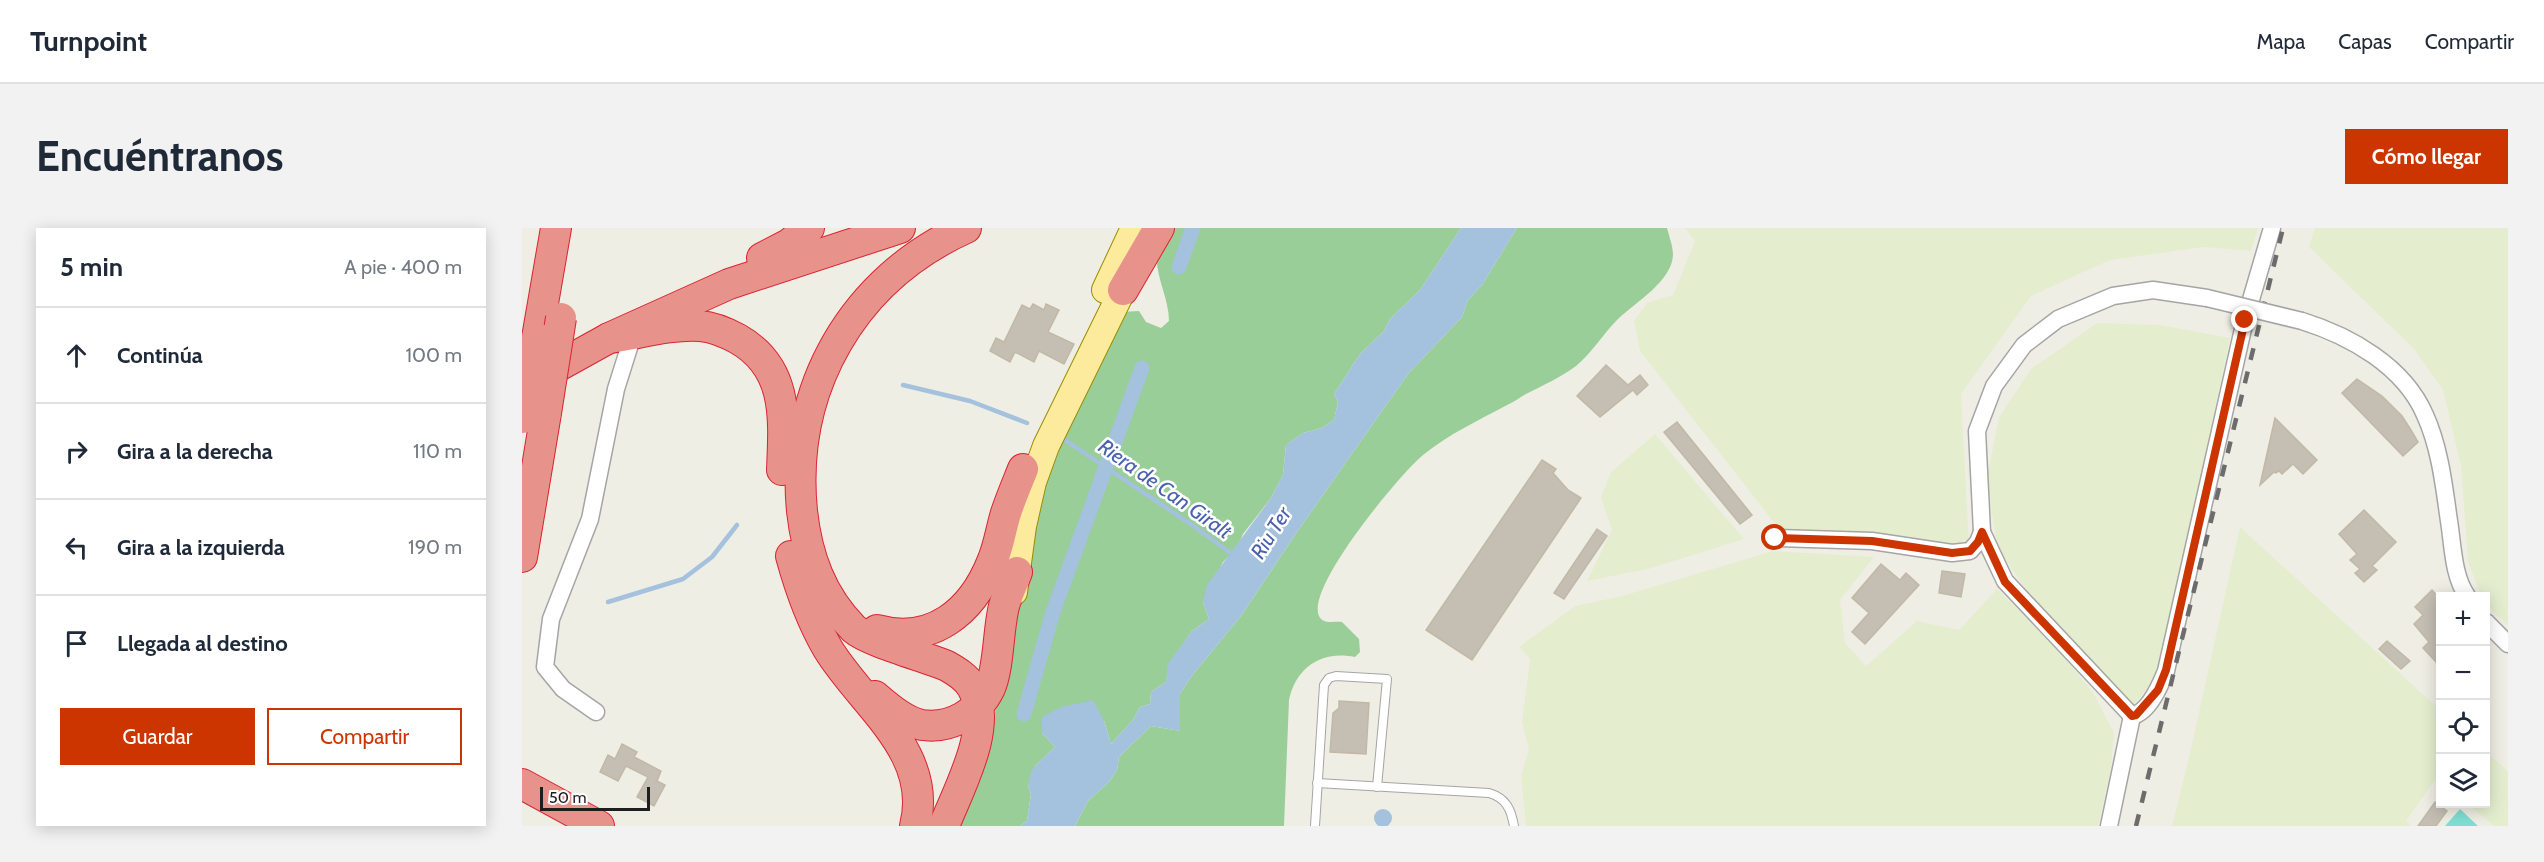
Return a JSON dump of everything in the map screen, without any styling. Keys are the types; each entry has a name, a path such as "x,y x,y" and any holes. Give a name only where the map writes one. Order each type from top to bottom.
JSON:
{"highway":[{"path":"522,557 537,338 556,228"},
{"path":"530,417 561,318 566,228"},
{"path":"729,284 757,261 789,244 809,228"},
{"path":"522,387 729,284 900,228"},
{"path":"944,826 980,726 979,706 972,687 961,674 947,666 856,630 830,599 820,583 807,544 800,474 802,443 817,381 849,322 886,279 927,248 966,228"},
{"path":"1123,290 1159,228"},
{"path":"621,337 700,326 726,332 747,345 763,360 775,380 784,418 782,476 785,530 810,617 843,670 888,726 909,759 918,792 915,826"},
{"path":"830,599 849,618 866,627 889,633 924,632 939,627 953,618 985,578 997,549 1005,515 1023,469"},
{"path":"843,670 903,717 922,725 945,724 964,717 979,706 991,686 1004,607 1017,572"},
{"path":"522,784 599,826"},
{"path":"522,803 567,826"}],"main road":[{"path":"936,826 979,706 1011,520 1023,469 1049,404 1134,228"},
{"path":"952,826 979,753 1000,673 1023,526 1033,483 1046,446 1152,228"}],"street":[{"path":"2132,716 2141,712 2158,690 2166,670 2245,320 2272,228"},
{"path":"2132,716 2005,582 1982,532 1977,431 1994,386 2024,345 2058,319 2113,296 2153,290 2207,298 2302,321 2335,332 2378,359 2405,384 2425,413 2438,451 2456,570 2465,592"},
{"path":"596,712 563,689 545,667 551,619 590,519 616,389 621,337"},
{"path":"1775,538 1872,541 1952,553 1970,551 1978,542 1982,532"},
{"path":"2490,626 2508,644"},
{"path":"2109,826 2132,716"}],"lane":[{"path":"1314,826 1324,685 1329,678 1336,676 1387,679 1377,787"},
{"path":"1317,783 1499,796 1506,802 1512,814 1514,826"}],"green space":[{"path":"1171,228 1461,228 1420,290 1390,319 1384,331 1360,354 1334,394 1338,402 1334,420 1322,428 1303,433 1286,445 1283,475 1271,498 1243,534 1237,548 1223,562 1203,602 1209,619 1192,631 1169,664 1166,682 1151,692 1150,704 1140,707 1133,720 1111,744 1104,721 1042,733 1055,747 1035,766 1028,786 1031,794 1027,821 1020,826 960,826 993,721 1017,610 1040,484 1121,312 1139,311 1146,322 1161,328 1169,321 1158,271 1157,254"},
{"path":"1517,228 1667,228 1673,252 1671,265 1660,282 1618,319 1576,366 1454,434 1423,455 1395,484 1356,534 1324,586 1318,606 1323,621 1342,622 1359,639 1360,652 1355,657 1343,655 1321,659 1304,670 1292,688 1289,700 1284,826 1075,826 1088,801 1109,782 1117,770 1119,757 1151,726 1180,731 1180,694 1191,677 1241,616 1408,374 1462,317 1468,300 1482,285"},
{"path":"1685,228 2258,228 2251,251 2204,247 2110,260 2031,296 1961,394 1969,546 1780,530 1640,351 1634,321 1647,303 1673,295 1695,241"},
{"path":"2315,228 2508,228 2508,626 2490,608 2490,592 2479,592 2468,562 2461,466 2443,390 2414,349 2309,247"},
{"path":"2097,323 2160,325 2230,338 2157,676 2133,707 2027,591 1997,547 1987,478 1999,417 2031,369"},
{"path":"1655,434 1744,539 1648,569 1587,581 1612,530 1601,497 1611,472"},
{"path":"2240,527 2436,706 2436,778 2406,821 2411,826 2172,826"},
{"path":"1773,551 1874,557 1840,600 1845,643 1866,666 1917,621 1959,630 1997,589 2060,652 2094,694 2114,733 2111,768 2098,826 1526,826 1521,776 1529,749 1522,722 1530,659 1519,647 1575,606 1622,596"},
{"path":"2490,755 2508,772 2508,826 2494,826 2473,808 2490,808"}],"shaded area":[{"path":"2460,809 2478,826 2445,826"}],"water":[{"name":"Riu Ter","path":"1461,228 1517,228 1482,285 1468,300 1462,317 1408,374 1241,616 1191,677 1180,694 1180,731 1151,726 1119,757 1117,770 1109,782 1088,801 1075,826 1020,826 1027,821 1031,794 1028,786 1031,772 1055,747 1042,733 1042,717 1061,707 1093,700 1104,721 1111,744 1133,720 1140,707 1150,704 1151,692 1166,682 1168,664 1192,631 1209,619 1203,602 1207,585 1271,498 1283,475 1286,445 1303,433 1322,428 1334,420 1338,402 1334,394 1360,354 1384,331 1390,319 1420,290"},
{"path":"1383,809 1389,812 1392,818 1389,824 1383,827 1377,824 1374,818 1377,812"}],"building":[{"path":"1033,304 1044,310 1046,304 1059,310 1048,332 1074,344 1064,364 1039,351 1034,362 1015,352 1010,362 990,351 996,338 1004,342 1022,305 1030,309"},
{"path":"1606,365 1628,385 1640,375 1648,385 1637,395 1633,390 1600,417 1577,396"},
{"path":"2357,379 2382,396 2402,416 2411,430 2418,442 2403,456 2342,393"},
{"path":"2275,418 2317,460 2303,474 2293,464 2282,474 2279,471 2274,472 2260,485"},
{"path":"1677,422 1752,515 1740,524 1664,432"},
{"path":"1542,460 1556,469 1553,473 1568,490 1581,498 1472,660 1426,630"},
{"path":"2364,510 2396,542 2372,566 2377,570 2364,582 2355,573 2360,569 2350,560 2357,554 2339,534"},
{"path":"1597,529 1607,536 1564,599 1554,593"},
{"path":"1881,564 1900,580 1906,573 1919,585 1865,644 1852,632 1869,613 1852,598"},
{"path":"1942,571 1965,574 1961,597 1939,593"},
{"path":"2432,590 2436,594 2436,662 2423,648 2429,642 2414,624 2423,615 2415,607"},
{"path":"2387,641 2410,661 2401,669 2379,649"},
{"path":"1339,701 1369,703 1366,754 1330,752 1333,713 1339,708"},
{"path":"622,744 637,752 634,757 661,771 657,781 665,785 654,806 637,797 648,777 626,766 618,781 600,772 608,755 615,759"},
{"path":"2435,802 2436,808 2443,808 2447,811 2436,826 2418,826"}],"waterway":[{"path":"1179,267 1193,228"},
{"path":"1024,714 1053,612 1142,368"},
{"name":"Riera de Can Giralt","path":"903,385 970,401 1027,423"},
{"name":"Riera de Can Giralt","path":"1062,438 1236,557"},
{"name":"Riera de Can Giralt","path":"608,602 683,579 712,557 737,525"}],"railway":[{"path":"2136,826 2283,228"}],"route":[{"path":"1775,538 1872,541 1964,553 1974,547 1982,532 2005,582 2132,716 2136,715 2158,690 2166,670 2232,387 2245,320"}]}
